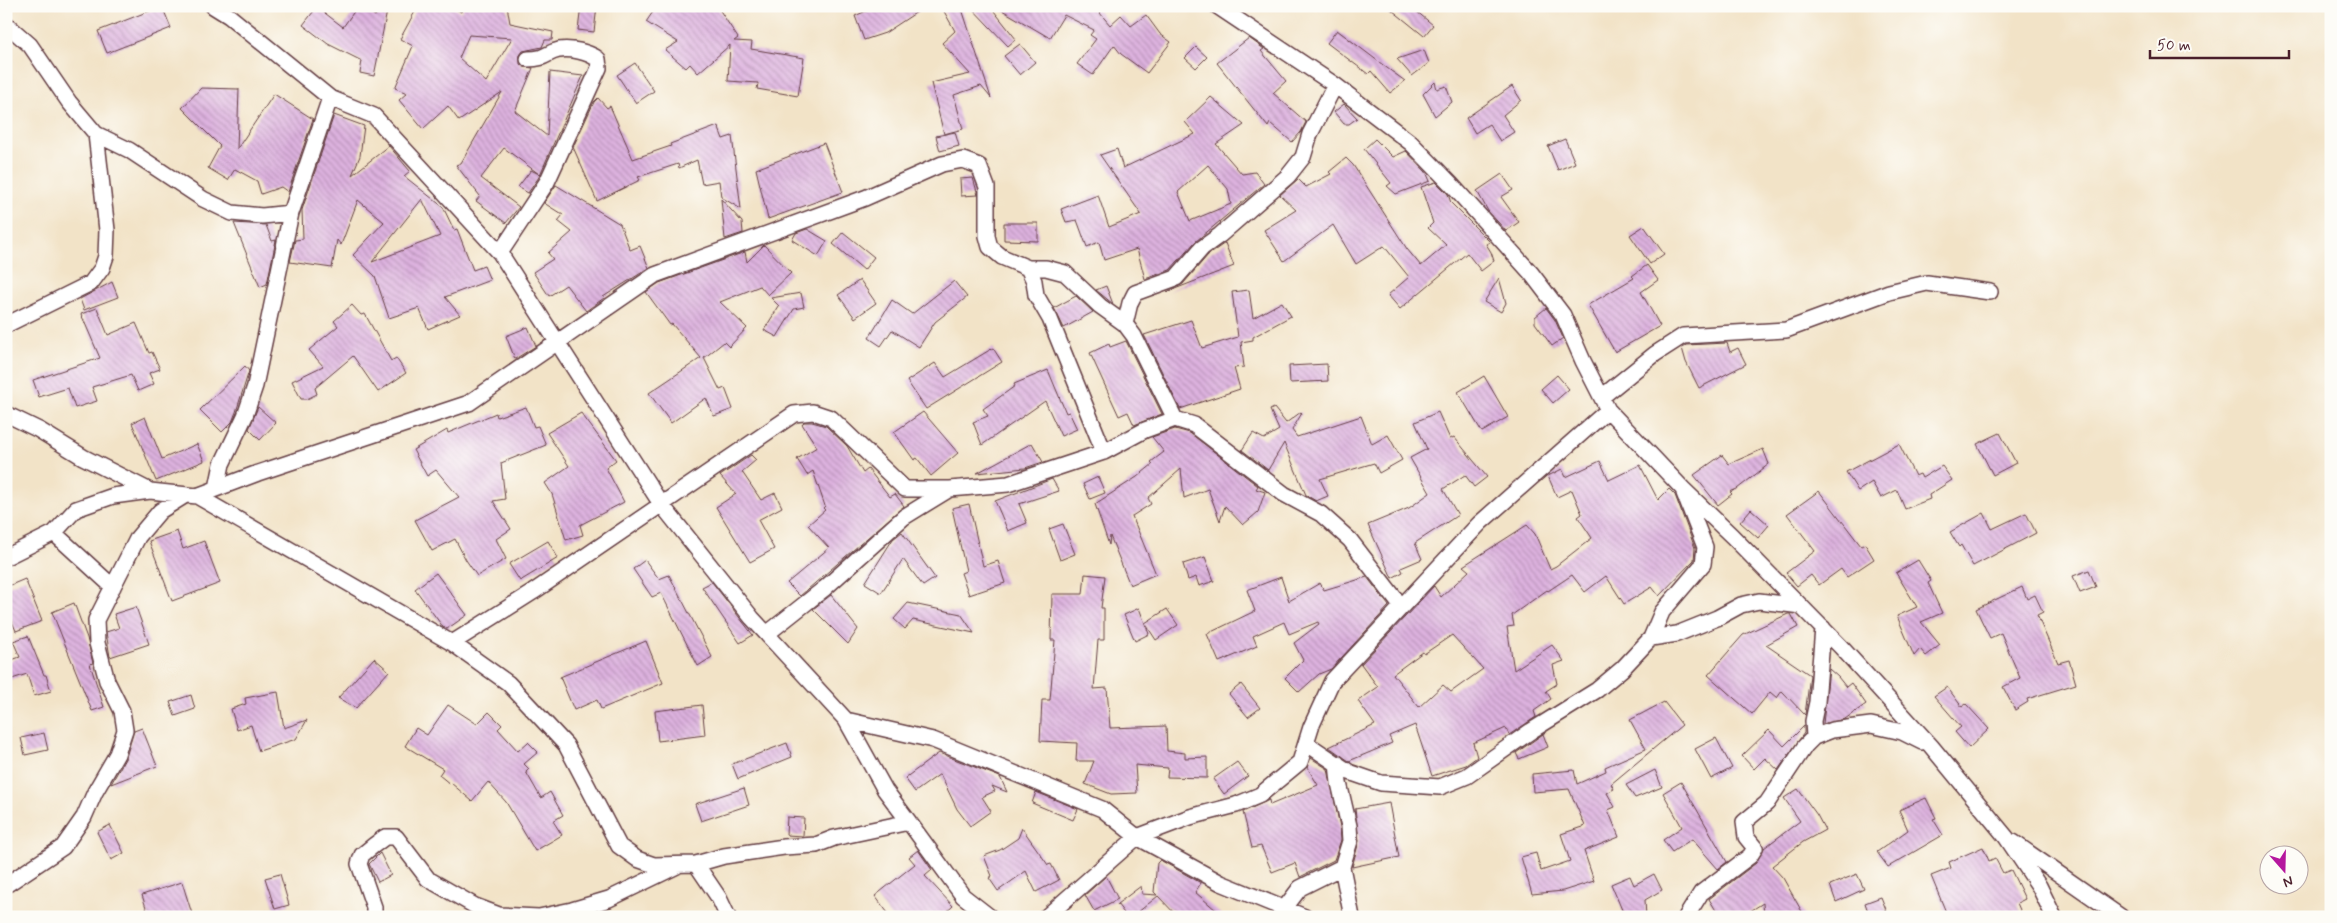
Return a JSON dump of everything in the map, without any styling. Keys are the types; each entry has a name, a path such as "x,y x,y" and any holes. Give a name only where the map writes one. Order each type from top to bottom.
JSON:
{"street":[{"path":"213,6 229,16 330,98 374,116 500,253 559,342 661,504 752,618 768,633 846,720 886,790 963,896 990,917"},
{"path":"1217,6 1335,85 1411,143 1530,273 1563,315 1583,361 1606,403 1683,489 1823,628 1931,746 2006,837 2039,886 2054,917"},
{"path":"6,24 30,45 69,102 96,134 129,150 203,199 232,213 262,216 291,213"},
{"path":"500,253 547,182 599,68 598,59 588,52 558,50 542,59 528,59"},
{"path":"1125,324 1135,293 1176,278 1202,248 1220,235 1288,176 1303,157 1310,134 1335,85"},
{"path":"217,488 222,464 245,416 255,386 291,213 330,98"},
{"path":"6,325 90,282 102,268 106,256 107,230 96,134"},
{"path":"6,885 63,847 84,817 95,792 117,754 125,730 122,711 107,681 97,643 96,620 138,536 160,511 190,496 469,403 655,275 848,205 942,164 963,160 979,166 988,187 987,236 990,246 1002,257 1028,268 1046,268 1065,273 1100,306 1125,324 1134,336 1175,419"},
{"path":"1028,268 1034,281 1036,295 1050,319 1104,452"},
{"path":"1046,917 1137,837 1190,817 1236,805 1260,795 1300,762 1311,727 1332,681 1480,523 1655,354 1683,336 1761,333 1786,330 1889,292 1927,283 1990,292"},
{"path":"452,643 534,592 794,414 813,412 831,418 905,489 950,489 1008,484 1104,452 1145,430 1175,419 1194,425 1284,494 1321,514 1350,540 1401,606"},
{"path":"6,414 39,430 83,457 150,491"},
{"path":"768,633 825,588 904,517 950,489"},
{"path":"1306,743 1350,772 1381,783 1440,787 1467,776 1597,690 1622,669 1651,638 1662,612 1703,564 1705,547 1683,489"},
{"path":"6,557 54,533 76,508 112,496 150,491 190,496 452,643 508,683 566,745 619,846 637,860 654,865 696,864 724,856 784,847 816,845 834,838 909,822"},
{"path":"54,533 114,587"},
{"path":"1651,638 1677,634 1717,618 1741,605 1759,601 1801,606"},
{"path":"1814,737 1813,721 1817,702 1823,628"},
{"path":"846,720 933,740 1102,809 1137,837 1221,883 1305,917"},
{"path":"1686,917 1701,893 1750,856 1755,848 1746,837 1744,822 1767,803 1805,746 1814,737 1832,730 1871,725 1902,732 1931,746"},
{"path":"1337,763 1350,841 1342,867 1352,917"},
{"path":"374,917 374,907 359,864 362,855 385,838 396,837 428,879 459,898 499,915 539,917 572,910 609,899 681,865"},
{"path":"2006,837 2121,917"},
{"path":"696,864 719,898 728,917"},
{"path":"1284,909 1300,888 1342,867"}],"building":[{"path":"162,6 171,28 107,53 98,31"},
{"path":"358,6 361,6 375,16 383,6 388,6 374,76 360,73 362,61 328,44 303,25 317,7 343,27"},
{"path":"418,6 451,6 461,12 464,6 507,6 510,23 553,32 552,40 545,40 542,47 523,51 520,55 520,64 524,67 533,68 515,111 547,136 550,72 583,76 539,177 528,193 518,187 531,170 539,174 504,148 481,178 519,207 506,223 476,201 480,196 456,165 461,163 502,92 459,121 448,106 423,129 399,100 407,93 395,88 413,46 400,39","holes":["469,35 512,38 486,82 459,58"]},
{"path":"581,6 597,6 594,32 578,30"},
{"path":"657,6 717,6 738,38 734,41 752,42 751,49 804,58 798,96 757,89 758,83 728,81 730,45 698,73 690,64 686,68 665,50 678,42 646,22"},
{"path":"877,6 926,6 885,33 864,40 855,16"},
{"path":"941,6 961,6 991,98 981,86 954,95 963,129 944,134 931,83 970,74 942,43 955,31"},
{"path":"970,6 990,6 1016,39 1008,46"},
{"path":"995,6 1094,6 1110,25 1121,15 1131,26 1146,15 1160,34 1171,42 1147,73 1121,54 1114,45 1093,75 1077,64 1096,39 1090,35 1094,30 1064,15 1050,38"},
{"path":"1387,6 1410,6 1433,25 1424,36"},
{"path":"1337,30 1405,81 1390,93 1371,71 1368,74 1327,43"},
{"path":"1249,38 1264,49 1261,51 1286,81 1273,93 1306,122 1301,132 1292,142 1270,123 1268,127 1217,63"},
{"path":"1020,44 1035,62 1020,75 1004,56"},
{"path":"1196,47 1207,57 1196,68 1185,58"},
{"path":"1424,50 1429,63 1412,76 1397,59"},
{"path":"635,63 654,91 636,103 617,75"},
{"path":"1435,82 1437,89 1446,86 1452,102 1435,116 1423,94"},
{"path":"1512,86 1521,100 1503,115 1514,132 1500,141 1489,124 1475,133 1466,118"},
{"path":"201,88 239,89 237,149 274,94 313,119 288,192 281,187 261,194 257,181 235,169 228,180 208,168 220,146 182,108"},
{"path":"1211,97 1244,125 1216,144 1242,174 1255,172 1264,184 1195,242 1170,270 1145,279 1137,249 1104,260 1099,242 1087,247 1077,220 1066,222 1061,209 1098,195 1109,227 1141,214 1100,155 1117,149 1123,168 1195,134 1185,122","holes":["1208,165 1228,189 1231,204 1190,221 1178,192"]},
{"path":"598,98 607,108 610,106 633,159 671,146 670,144 718,126 723,139 732,136 741,209 721,197 719,181 702,184 697,160 679,168 678,164 638,177 640,180 597,201 573,147 594,102"},
{"path":"1344,104 1357,118 1349,124 1344,124 1334,112"},
{"path":"334,115 364,126 360,156 352,175 389,146 410,171 404,176 443,207 454,230 457,229 473,270 484,266 490,280 445,297 460,315 428,329 419,308 389,318 375,276 353,255 384,222 358,200 341,245 337,240 332,268 290,262 295,240 303,239 302,210","holes":["422,199 440,236 372,262"]},
{"path":"955,132 959,146 940,151 936,136"},
{"path":"1375,139 1393,157 1406,151 1426,172 1430,181 1396,194 1387,186 1391,183 1364,149"},
{"path":"1565,139 1575,163 1558,170 1548,146"},
{"path":"824,143 843,192 768,219 756,169"},
{"path":"1346,158 1353,165 1407,249 1421,266 1446,245 1428,228 1433,223 1421,187 1436,182 1448,194 1451,203 1490,242 1486,244 1494,261 1481,271 1467,253 1400,309 1388,295 1409,277 1384,246 1356,264 1333,225 1284,261 1264,230 1296,210 1280,195 1298,179 1306,187 1331,174 1329,172"},
{"path":"1502,174 1513,190 1501,197 1519,222 1506,231 1488,211 1477,191"},
{"path":"973,178 978,195 961,196 960,179"},
{"path":"556,185 620,224 630,250 640,246 649,268 603,297 586,311 566,285 549,296 533,272 553,259 548,253 572,232 558,221 563,215 544,203"},
{"path":"721,199 742,222 743,233 725,239"},
{"path":"234,223 266,225 272,241 276,240 267,284 260,287"},
{"path":"1004,223 1038,223 1038,241 1004,240"},
{"path":"1644,226 1664,254 1650,264 1630,235"},
{"path":"807,229 827,241 818,256 792,240 796,233"},
{"path":"843,232 874,257 864,270 833,244"},
{"path":"1225,243 1234,266 1167,292 1183,284 1208,255"},
{"path":"764,245 791,273 768,295 760,286 720,302 747,328 729,347 724,342 704,358 720,390 725,388 733,409 714,416 706,398 671,423 649,393 701,358 672,324 670,325 646,292 659,283 745,252 747,262"},
{"path":"1647,265 1658,280 1641,292 1660,326 1615,352 1588,305 1634,278 1632,276"},
{"path":"1499,278 1506,303 1501,312 1484,302"},
{"path":"860,280 876,303 855,318 838,295"},
{"path":"954,281 967,297 935,322 919,347 892,330 881,346 869,338 892,300 912,314"},
{"path":"112,282 118,297 84,310 80,299"},
{"path":"1106,286 1113,304 1096,290"},
{"path":"1249,290 1253,318 1282,302 1291,316 1253,337 1253,340 1241,342 1244,367 1234,368 1240,389 1180,409 1144,335 1191,320 1202,348 1238,337 1232,292"},
{"path":"801,293 804,307 794,309 777,337 764,330 779,306 771,298"},
{"path":"1076,296 1093,312 1064,328 1054,308"},
{"path":"352,305 361,315 365,314 391,361 396,358 406,373 378,392 353,356 315,388 317,394 307,399 301,399 292,381 323,366 309,350 338,326 334,321"},
{"path":"97,308 108,335 136,323 149,353 152,352 160,369 149,373 154,384 138,391 131,375 92,387 97,401 75,408 68,388 39,397 33,380 100,358 81,314"},
{"path":"1546,308 1555,320 1563,338 1552,346 1535,323 1535,317"},
{"path":"528,327 536,346 515,359 506,336"},
{"path":"1126,341 1162,414 1134,425 1128,412 1119,416 1090,353 1109,344 1110,347"},
{"path":"1727,343 1730,352 1738,348 1746,364 1699,388 1686,362 1682,348 1686,345"},
{"path":"993,348 1002,362 926,409 907,381 935,363 945,377"},
{"path":"1327,364 1328,381 1290,383 1289,366"},
{"path":"245,366 249,371 236,412 232,422 222,432 200,410"},
{"path":"1048,370 1066,413 1069,412 1077,429 1061,436 1045,401 982,445 973,422 988,416 983,409 1015,386 1014,384"},
{"path":"1557,375 1569,389 1553,403 1541,389"},
{"path":"1484,376 1508,417 1482,432 1458,392"},
{"path":"258,407 276,423 260,440 249,429"},
{"path":"526,407 534,427 538,426 546,445 501,463 505,499 493,501 511,529 496,539 506,559 477,576 455,539 432,551 415,520 459,497 436,470 427,476 413,450 447,430 448,433 496,413 497,417"},
{"path":"1274,408 1286,423 1302,413 1292,430 1297,437 1361,416 1372,444 1388,435 1402,460 1379,473 1374,463 1320,479 1328,496 1316,501 1306,495 1284,443 1268,470 1242,450 1253,433 1264,439 1279,430 1270,410"},
{"path":"923,412 958,453 931,476 917,458 914,460 894,432"},
{"path":"1438,412 1450,439 1454,437 1487,477 1474,487 1465,475 1443,489 1458,515 1415,543 1422,559 1401,568 1403,572 1392,578 1368,525 1409,508 1430,493 1410,458 1427,449 1415,422"},
{"path":"581,413 616,460 606,468 624,502 580,525 583,535 566,540 552,494 545,483 569,466 547,433"},
{"path":"145,417 162,459 197,444 204,461 156,481 132,423"},
{"path":"804,422 826,426 847,446 863,473 868,469 890,497 895,494 904,506 800,596 787,583 829,548 808,525 825,510 823,508 825,506 813,471 807,475 797,459 817,447 802,424"},
{"path":"1175,429 1190,433 1258,486 1256,489 1265,492 1258,512 1243,525 1225,506 1220,521 1208,489 1184,498 1181,469 1148,498 1151,504 1132,516 1156,574 1130,585 1110,536 1109,545 1095,504 1137,477 1153,464 1151,462 1164,452 1152,437"},
{"path":"2000,433 2016,463 1993,475 1977,444"},
{"path":"1032,443 1043,462 1025,468 977,473"},
{"path":"1899,444 1915,476 1920,474 1922,478 1942,466 1952,480 1929,495 1930,499 1905,509 1897,490 1881,498 1872,482 1858,491 1846,472"},
{"path":"1763,449 1769,464 1737,489 1730,492 1732,494 1718,505 1694,475 1722,455 1729,464"},
{"path":"751,455 756,460 742,472 761,500 775,493 782,507 758,520 774,549 750,562 716,507 736,494 720,476"},
{"path":"1600,461 1609,480 1640,465 1658,500 1669,489 1675,495 1695,548 1694,560 1659,596 1652,587 1624,604 1606,576 1585,592 1572,575 1512,615 1514,626 1507,627 1514,670 1552,645 1564,661 1553,665 1557,684 1546,691 1551,699 1534,711 1536,717 1509,735 1506,728 1473,743 1477,757 1466,765 1432,776 1415,725 1389,736 1392,743 1349,761 1329,747 1375,725 1358,701 1378,687 1361,664 1434,586 1441,597 1469,571 1463,566 1527,525 1535,534 1550,569 1592,538 1578,517 1582,514 1572,490 1557,497 1548,476 1562,469 1566,477","holes":["1452,635 1483,669 1451,692 1443,685 1419,707 1393,674 1423,652 1424,654"]},
{"path":"1098,477 1105,493 1090,499 1083,484"},
{"path":"1052,479 1059,491 1019,504 1027,523 1008,531 995,501"},
{"path":"1819,491 1861,546 1865,544 1874,559 1847,577 1841,569 1819,585 1811,575 1797,586 1786,573 1815,551 1787,514"},
{"path":"969,504 983,566 998,561 1005,583 969,595 961,573 966,571 952,508"},
{"path":"1751,509 1769,525 1758,538 1740,522"},
{"path":"1984,513 1992,529 2026,513 2036,533 1973,566 1961,545 1959,547 1950,532"},
{"path":"1063,524 1075,554 1060,560 1049,529"},
{"path":"177,531 183,549 204,541 220,583 172,601 149,541"},
{"path":"902,532 935,578 923,586 903,559 881,593 865,583 893,539"},
{"path":"548,541 558,558 520,581 509,564"},
{"path":"1205,557 1214,581 1199,586 1196,577 1188,580 1183,564"},
{"path":"645,560 659,579 669,575 712,657 698,666 661,593 652,597 633,569"},
{"path":"1918,560 1931,581 1928,583 1942,613 1921,622 1940,645 1926,656 1920,649 1914,656 1897,616 1917,607 1896,573"},
{"path":"2089,570 2096,587 2080,593 2073,576"},
{"path":"436,573 467,615 447,629 443,627 415,589"},
{"path":"1085,574 1105,576 1101,608 1104,608 1104,640 1098,640 1094,689 1107,688 1110,728 1166,726 1167,751 1185,753 1185,758 1207,757 1207,778 1167,777 1168,768 1135,765 1137,793 1111,794 1085,784 1094,761 1076,761 1077,743 1040,741 1042,700 1050,700 1055,640 1051,640 1052,594 1083,594"},
{"path":"1281,577 1289,601 1320,583 1324,590 1367,577 1389,606 1331,669 1319,674 1299,692 1285,678 1303,660 1294,643 1319,624 1318,622 1289,634 1284,622 1253,636 1257,646 1219,662 1207,634 1255,611 1247,590"},
{"path":"25,579 42,621 16,631 6,607 6,587"},
{"path":"712,582 753,635 740,643 702,587"},
{"path":"2022,587 2027,599 2035,595 2043,612 2037,615 2058,663 2069,660 2076,684 2027,699 2028,702 2015,710 2003,687 2020,678 2001,633 1990,638 1976,609"},
{"path":"831,595 858,629 848,644 813,609"},
{"path":"74,603 87,638 93,663 90,664 104,707 92,711 52,612"},
{"path":"908,603 961,614 974,633 913,620 905,629 894,619"},
{"path":"136,607 149,644 110,657 106,632 119,628 114,614"},
{"path":"1139,608 1149,634 1135,641 1124,615"},
{"path":"1167,609 1178,625 1156,640 1145,623"},
{"path":"1791,614 1798,627 1766,645 1810,675 1805,715 1782,691 1777,698 1770,692 1752,714 1708,675 1743,635"},
{"path":"28,636 44,675 46,675 51,691 34,696 27,674 6,681 6,662 20,657 13,641"},
{"path":"646,641 663,683 601,709 597,700 574,710 560,677"},
{"path":"374,658 389,671 356,708 338,698"},
{"path":"1829,669 1846,687 1851,683 1866,704 1845,719 1823,724"},
{"path":"1241,684 1260,708 1248,717 1229,694"},
{"path":"1947,687 1962,707 1966,704 1989,729 1969,748 1955,732 1961,727 1934,696"},
{"path":"278,692 284,728 307,720 296,739 259,751 251,725 237,730 231,709 246,704 245,698"},
{"path":"191,695 195,709 175,716 170,702"},
{"path":"1664,702 1682,725 1611,784 1614,789 1607,793 1615,807 1608,810 1619,837 1584,851 1594,881 1563,891 1532,894 1521,857 1536,853 1541,871 1570,861 1561,834 1585,826 1569,789 1533,792 1532,774 1574,770 1577,784 1606,771 1605,767 1646,749 1630,720"},
{"path":"448,705 477,724 489,712 502,725 498,729 518,751 528,742 538,752 524,764 529,769 526,772 541,798 550,792 563,815 553,821 562,835 535,851 506,802 488,782 472,801 439,775 443,769 405,746 416,728 427,735"},
{"path":"702,705 705,735 658,741 655,711"},
{"path":"1804,726 1804,733 1778,770 1765,758 1754,769 1742,756 1769,730 1784,746"},
{"path":"142,728 157,766 111,784 126,757 134,731"},
{"path":"44,733 48,750 25,755 21,738"},
{"path":"1543,734 1548,747 1519,759 1516,753"},
{"path":"1716,738 1732,768 1711,779 1695,749"},
{"path":"787,743 792,757 738,779 732,764"},
{"path":"939,753 1000,777 1007,792 992,786 995,791 982,797 991,811 970,826 957,809 940,774 915,792 905,778"},
{"path":"1311,758 1328,769 1341,840 1334,860 1300,877 1295,863 1272,872 1261,846 1252,848 1243,812 1269,800 1270,805 1318,785 1307,767"},
{"path":"1237,762 1248,776 1224,794 1213,779"},
{"path":"1655,770 1662,787 1635,798 1626,785"},
{"path":"1681,782 1727,862 1718,869 1692,839 1672,852 1663,840 1682,827 1663,793"},
{"path":"744,788 749,805 701,821 695,804"},
{"path":"1798,789 1817,815 1825,830 1803,842 1772,866 1783,878 1805,917 1764,917 1763,903 1741,917 1720,917 1709,899 1756,863 1764,848 1800,821 1784,798"},
{"path":"1036,792 1078,809 1073,820 1032,803"},
{"path":"1926,798 1936,818 1933,819 1943,835 1888,867 1877,852 1908,830 1899,810"},
{"path":"1389,803 1399,857 1352,867 1359,841 1355,809"},
{"path":"787,817 804,818 803,836 786,835"},
{"path":"110,825 124,853 111,860 97,832"},
{"path":"1022,828 1048,865 1051,864 1059,880 1036,892 1026,871 998,891 989,878 992,876 984,856 1000,850 1018,838"},
{"path":"1983,847 1989,861 1995,858 2003,873 2011,870 2025,899 2017,903 2023,917 1948,917 1931,876 1951,868 1949,862"},
{"path":"918,850 932,870 925,876 953,906 941,917 891,917 875,896 915,864 909,857"},
{"path":"380,853 391,875 378,882 369,864"},
{"path":"1160,860 1201,883 1195,892 1224,917 1178,917 1158,896 1132,917 1127,917 1117,904 1141,886 1142,894 1157,895 1154,892 1157,863"},
{"path":"280,874 289,905 275,909 265,878"},
{"path":"1654,874 1662,890 1645,900 1646,917 1625,917 1611,884 1630,876 1634,885"},
{"path":"1857,874 1864,889 1836,902 1830,885"},
{"path":"1106,876 1118,899 1094,911 1085,895"},
{"path":"182,882 193,917 149,917 142,895"},
{"path":"1881,897 1889,917 1870,917 1865,903"}]}
